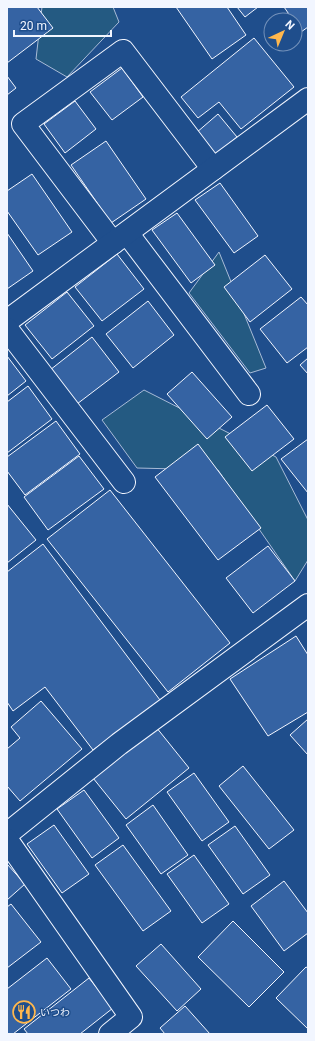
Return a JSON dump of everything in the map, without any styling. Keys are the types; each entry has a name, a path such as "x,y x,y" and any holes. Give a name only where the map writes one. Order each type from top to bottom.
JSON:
{"street":[{"path":"213,169 123,51 23,124 120,238 249,394"},
{"path":"7,321 308,99"},
{"path":"7,328 124,482"},
{"path":"7,834 119,744 305,614"},
{"path":"7,840 132,1017 110,1034"}],"shaded area":[{"path":"42,7 113,7 119,22 67,77 36,59"},
{"path":"219,252 266,368 250,373 189,293"},
{"path":"144,390 276,457 308,520 308,560 295,581 218,470 137,468 102,420"}],"building":[{"path":"7,7 37,7 53,28 7,63"},
{"path":"176,7 227,7 246,35 212,59"},
{"path":"237,7 258,7 245,17"},
{"path":"284,7 308,7 308,27 303,31 303,12 287,12"},
{"path":"254,38 263,49 263,52 265,52 294,87 241,129 219,102 198,118 181,97"},
{"path":"122,68 143,97 112,120 90,92"},
{"path":"7,76 16,88 7,95"},
{"path":"75,101 96,129 65,153 44,124"},
{"path":"218,114 237,137 215,155 196,133"},
{"path":"106,141 146,199 111,223 71,165"},
{"path":"32,174 72,232 38,255 7,211 7,191"},
{"path":"220,183 258,236 234,253 195,200"},
{"path":"177,213 215,265 191,283 152,230"},
{"path":"7,233 33,271 7,289"},
{"path":"117,254 144,289 102,321 75,287"},
{"path":"265,255 292,289 250,322 224,287"},
{"path":"67,292 94,326 52,359 25,325"},
{"path":"301,297 308,305 308,347 287,363 260,329"},
{"path":"148,301 174,335 133,368 106,334"},
{"path":"92,337 119,372 77,404 50,370"},
{"path":"7,356 26,381 7,396"},
{"path":"308,358 308,374 300,365"},
{"path":"192,372 232,417 207,439 167,394"},
{"path":"28,386 52,419 7,453 7,402"},
{"path":"267,405 294,439 252,471 225,437"},
{"path":"56,421 80,454 25,495 7,471 7,457"},
{"path":"308,439 308,493 281,459"},
{"path":"198,444 261,528 218,560 155,477"},
{"path":"79,456 104,489 48,530 24,497"},
{"path":"110,490 230,643 168,692 47,539"},
{"path":"7,504 36,540 7,563"},
{"path":"43,544 160,700 93,750 45,687 13,711 7,702 7,572"},
{"path":"268,546 295,581 253,613 226,578"},
{"path":"296,636 308,655 308,712 268,736 230,679"},
{"path":"41,701 82,749 20,801 7,786 7,749 20,738 11,727"},
{"path":"308,719 308,755 290,735"},
{"path":"156,727 189,768 126,819 93,778"},
{"path":"243,766 294,830 269,849 219,786"},
{"path":"194,773 229,822 202,841 167,792"},
{"path":"84,790 119,838 92,858 57,809"},
{"path":"153,805 188,855 161,874 126,825"},
{"path":"54,825 89,874 62,893 27,844"},
{"path":"235,826 270,875 243,894 208,845"},
{"path":"123,845 171,911 143,931 95,865"},
{"path":"194,855 229,904 202,923 167,874"},
{"path":"7,864 25,884 7,900"},
{"path":"284,881 308,913 308,933 284,951 251,906"},
{"path":"11,904 41,942 7,968 7,907"},
{"path":"233,921 284,972 249,1007 198,957"},
{"path":"161,944 201,989 177,1011 136,966"},
{"name":"いつわ","path":"47,958 71,989 13,1034 7,1034 7,989"},
{"path":"306,967 308,968 308,1029 276,998"},
{"path":"89,978 113,1008 80,1034 28,1034 24,1029"},
{"path":"185,1006 210,1034 165,1034 160,1028"}],"place":[{"name":"いつわ","path":"24,1012"}]}
